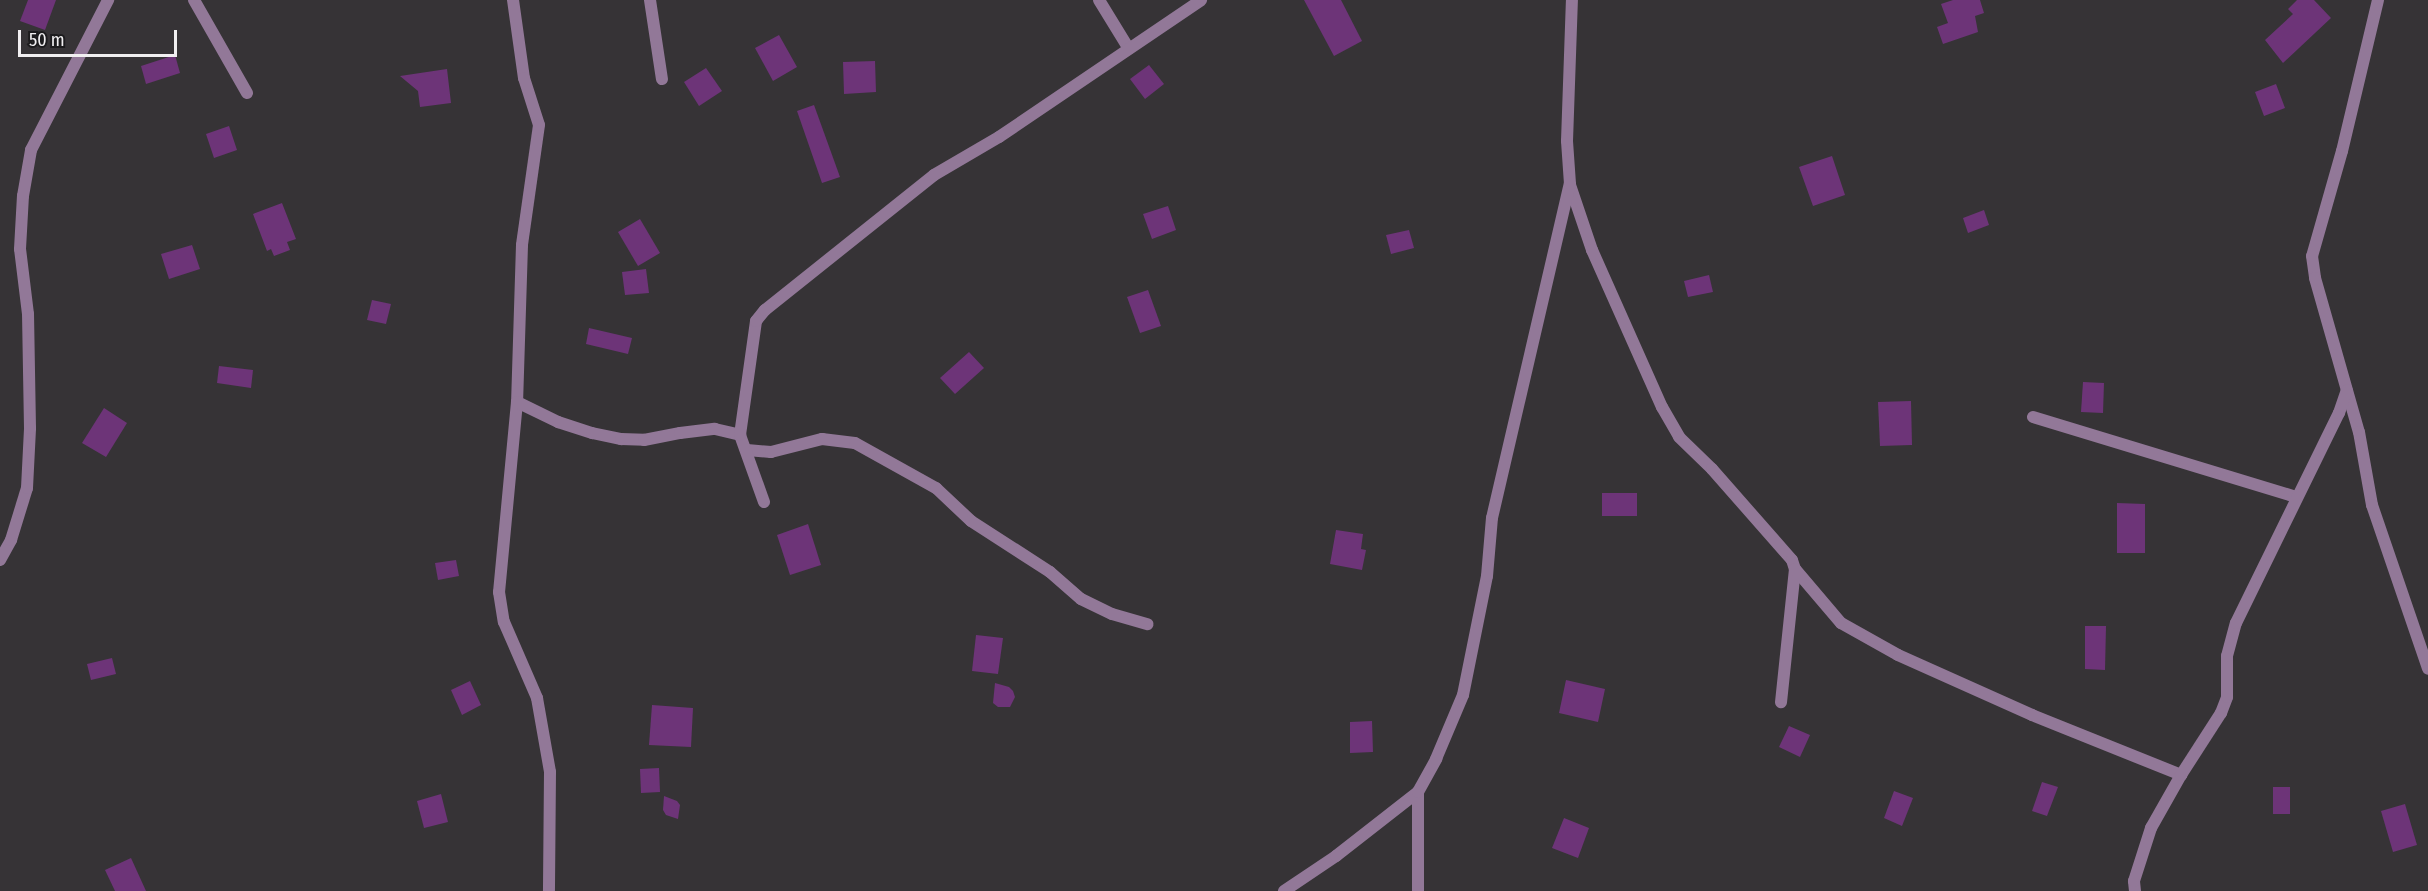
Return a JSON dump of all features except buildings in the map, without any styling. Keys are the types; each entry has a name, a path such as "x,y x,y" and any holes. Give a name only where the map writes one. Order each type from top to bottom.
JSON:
{"street":[{"path":"0,560 11,540 27,488 30,428 28,314 20,249 23,196 31,150 108,0"},
{"path":"194,0 246,93"},
{"path":"513,0 524,78 538,125 522,245 517,402 499,592 504,622 537,698 550,772 549,891"},
{"path":"650,0 662,79"},
{"path":"1099,0 1129,49"},
{"path":"764,501 741,435 756,321 765,310 934,175 999,136 1201,0"},
{"path":"1284,891 1336,856 1418,792 1436,759 1463,695 1487,576 1492,518 1569,184 1567,141 1572,0"},
{"path":"2378,0 2342,151 2312,256 2315,278 2359,432 2372,505 2428,669"},
{"path":"1569,184 1592,250 1662,407 1679,437 1712,469 1783,547 1795,569 1841,623 1898,655 2032,715 2181,775"},
{"path":"2135,891 2134,881 2151,828 2181,775 2221,713 2227,697 2227,656 2236,623 2339,413 2348,389"},
{"path":"517,402 558,422 621,439 644,440 715,429 741,435"},
{"path":"2032,417 2296,497"},
{"path":"747,450 771,452 822,439 855,443 936,488 971,521 1050,572 1081,599 1112,614 1148,624"},
{"path":"1781,702 1795,569"},
{"path":"1418,792 1418,891"}]}
